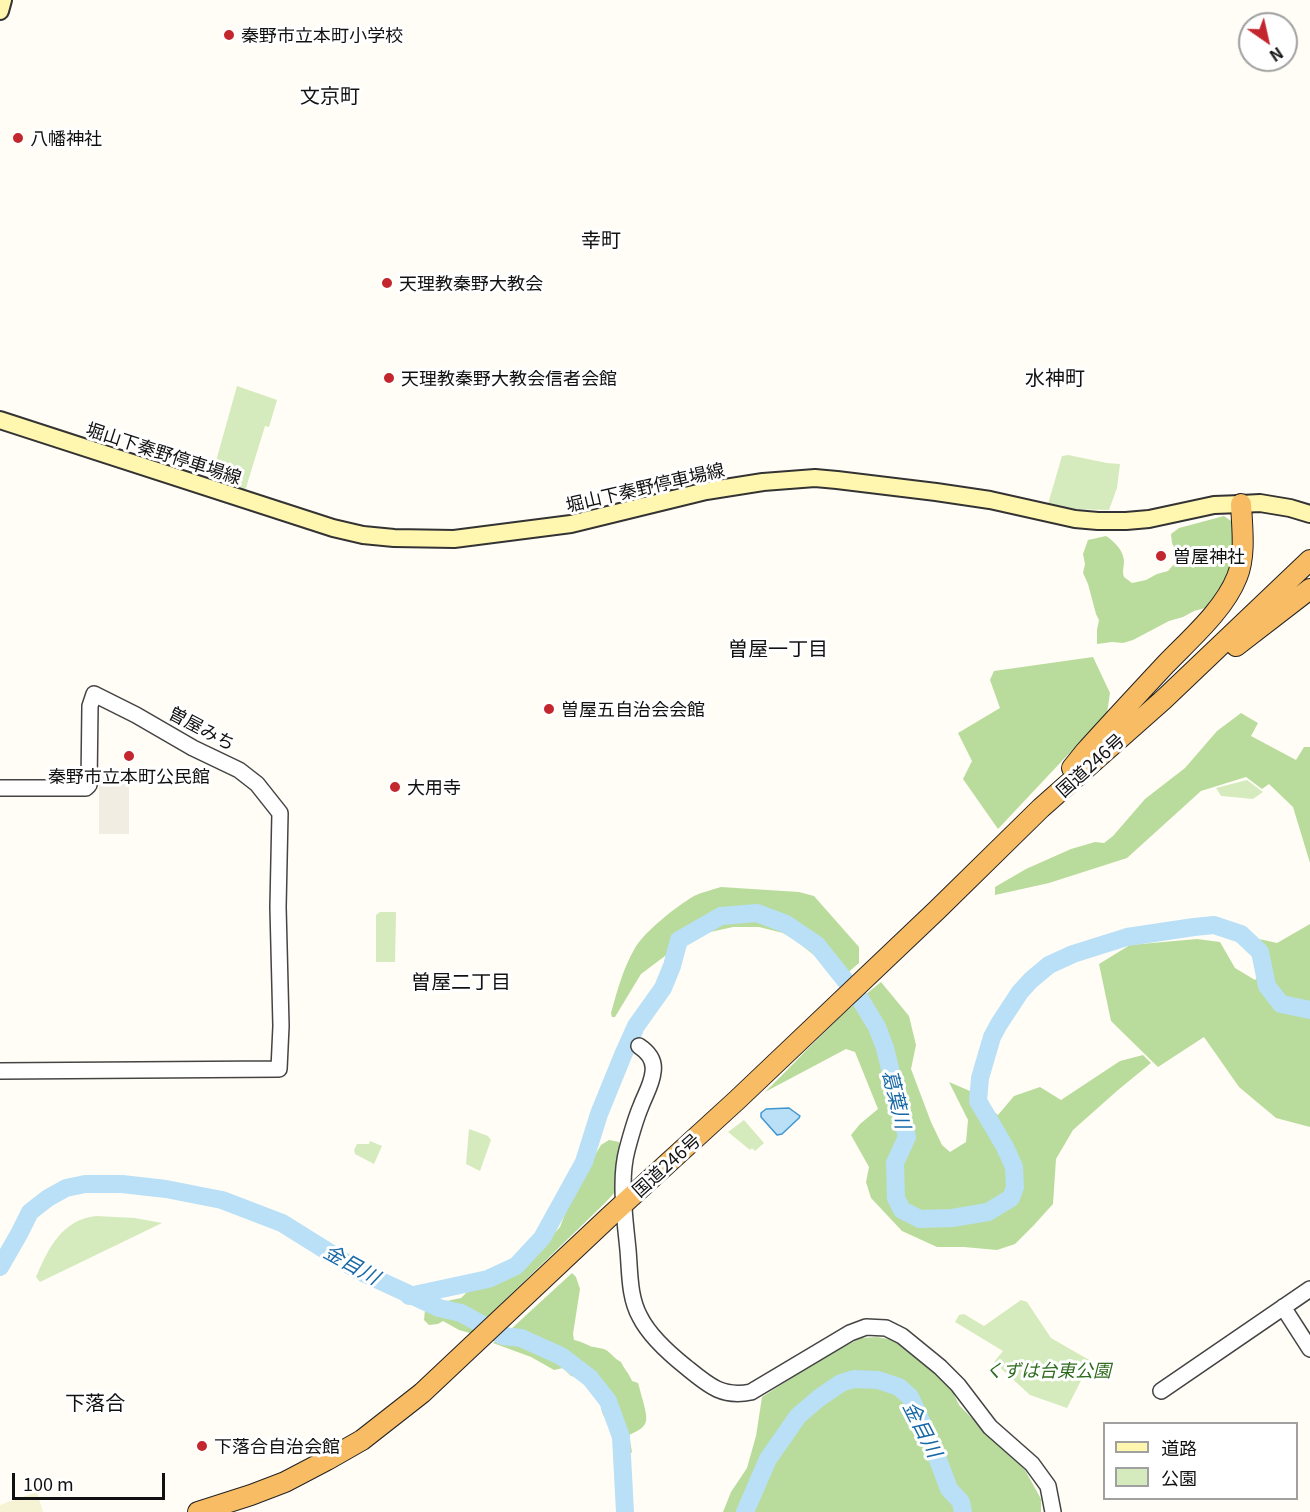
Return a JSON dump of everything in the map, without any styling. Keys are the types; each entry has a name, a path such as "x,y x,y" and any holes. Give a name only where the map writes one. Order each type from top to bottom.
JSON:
{"highway":[{"path":"1041,808 1084,753 1204,624 1228,594 1238,575 1240,565 1241,504"},
{"name":"国道246号","path":"198,1512 285,1482 327,1460 362,1440 422,1393 737,1100 1041,808 1163,700 1310,560"},
{"path":"1163,700 1207,670 1310,589"}],"main road":[{"path":"0,11 3,0"},
{"name":"堀山下秦野停車場線","path":"0,420 333,528 363,535 394,538 454,539 548,528 706,491 763,482 803,479 837,480 936,492 990,500 1075,519 1098,521 1149,519 1214,506 1260,503 1310,514"}],"street":[{"name":"曽屋みち","path":"0,788 86,788 89,785 90,706 94,694 193,748 239,770 257,784 280,813 278,907 281,1026 279,1069 0,1071"},
{"path":"639,1046 648,1052 654,1066 626,1153 623,1204 632,1296 640,1318 651,1334 686,1367 715,1389 727,1394 742,1394 752,1392 850,1333 866,1327 886,1328 903,1336 940,1367 958,1385 990,1427 1032,1464 1048,1486 1053,1512"},
{"path":"1161,1392 1310,1289"},
{"path":"1283,1307 1310,1349"}],"shaded area":[{"path":"99,774 129,774 129,834 99,834"},
{"path":"37,1492 43,1512 0,1512 0,1505"}],"green space":[{"path":"237,386 277,400 269,427 265,426 245,491 211,479"},
{"path":"1068,455 1120,464 1117,488 1109,510 1074,509 1048,504 1062,456"},
{"path":"1224,516 1234,523 1236,567 1209,607 1169,621 1133,640 1123,643 1097,644 1099,620 1083,573 1085,564 1083,554 1088,540 1106,536 1115,544 1123,557 1124,577 1132,583 1168,571 1175,563 1177,553 1171,534 1179,528"},
{"path":"1093,657 1110,693 1107,713 998,829 963,779 972,761 958,733 1000,708 990,680 994,671"},
{"path":"1241,713 1258,723 1251,736 1296,760 1304,747 1310,747 1310,863 1293,807 1269,784 1262,789 1246,777 1201,791 1127,858 1049,883 995,895 995,887 1026,869 1071,849 1095,842 1104,843 1113,836 1145,799 1185,768 1217,731"},
{"path":"1247,780 1263,792 1253,799 1221,796 1216,788"},
{"path":"721,887 799,892 814,896 859,947 859,963 844,976 835,972 783,933 759,927 733,927 706,933 669,953 641,974 615,1017 612,1017 618,988 640,941 662,919 687,900"},
{"path":"380,912 396,912 395,962 376,962 376,915"},
{"path":"1310,924 1310,1127 1276,1118 1239,1087 1204,1037 1158,1067 1111,1021 1099,964 1130,945 1197,939 1220,942 1235,968 1255,980 1268,965 1259,939 1277,943"},
{"path":"881,982 909,1016 916,1045 911,1069 931,1122 942,1145 950,1152 966,1142 968,1120 949,1082 970,1091 998,1115 1014,1096 1040,1087 1061,1100 1120,1061 1143,1055 1151,1063 1073,1130 1056,1159 1053,1204 1015,1244 997,1250 937,1247 902,1231 871,1198 866,1182 869,1167 851,1135 878,1109 855,1052 846,1049 765,1092 836,1021"},
{"path":"744,1120 764,1143 755,1151 752,1148 750,1150 728,1132"},
{"path":"469,1129 488,1136 491,1140 480,1171 466,1164"},
{"path":"609,1140 619,1142 620,1153 616,1191 605,1203 470,1333 443,1321 429,1325 424,1320 425,1310 432,1304 461,1298 467,1292 502,1281 523,1267 560,1227 573,1193 584,1173 601,1145"},
{"path":"370,1141 382,1146 374,1164 355,1154 354,1150 357,1144 369,1144"},
{"path":"96,1216 135,1218 162,1223 40,1282 36,1277 46,1255 58,1237 74,1223"},
{"path":"572,1273 580,1289 574,1340 604,1349 621,1362 632,1381 638,1383 646,1413 646,1422 641,1429 629,1435 632,1452 624,1460 603,1414 601,1400 579,1378 571,1376 563,1368 554,1370 531,1357 493,1343"},
{"name":"くずは台東公園","path":"1021,1300 1027,1302 1051,1338 1091,1361 1067,1408 1030,1395 994,1362 1003,1351 955,1322 959,1315 964,1314 984,1326"},
{"path":"877,1337 894,1340 950,1386 959,1405 1025,1470 1041,1499 1041,1512 723,1512 731,1492 747,1468 756,1436 762,1397 841,1348 861,1338"}],"water":[{"path":"789,1108 800,1116 782,1134 777,1135 761,1117 761,1113 766,1109"}],"waterway":[{"name":"葛葉川","path":"409,1296 488,1279 516,1266 542,1238 584,1162 599,1114 623,1055 636,1026 663,988 679,940 721,916 757,913 786,924 817,945 860,999 877,1027 885,1048 907,1137 895,1163 896,1198 902,1210 920,1219 952,1218 988,1212 1011,1198 1015,1187 1014,1167 978,1101 980,1078 992,1037 999,1024 1020,992 1049,965 1073,954 1127,937 1214,925 1241,934 1260,952 1267,986 1281,1004 1310,1010"},
{"name":"金目川","path":"0,1267 30,1212 66,1188 85,1184 122,1184 166,1189 222,1200 282,1223 359,1271 439,1308 461,1313 503,1336 521,1338 561,1356 590,1378 608,1401 621,1437 625,1512"},
{"name":"金目川","path":"745,1512 768,1459 798,1416 841,1383 854,1379 878,1380 899,1387 910,1397 932,1444 949,1489 961,1502 963,1512"}],"place":[{"name":"秦野市立本町小学校","path":"229,35"},
{"name":"八幡神社","path":"18,138"},
{"name":"天理教秦野大教会","path":"387,283"},
{"name":"天理教秦野大教会信者会館","path":"389,378"},
{"name":"曽屋神社","path":"1161,556"},
{"name":"曽屋五自治会会館","path":"549,709"},
{"name":"秦野市立本町公民館","path":"129,756"},
{"name":"大用寺","path":"395,787"},
{"name":"下落合自治会館","path":"202,1446"}],"district":[{"name":"文京町","path":"330,95"},
{"name":"幸町","path":"601,239"},
{"name":"水神町","path":"1055,377"},
{"name":"曽屋一丁目","path":"778,648"},
{"name":"曽屋二丁目","path":"461,981"},
{"name":"下落合","path":"95,1402"}]}
